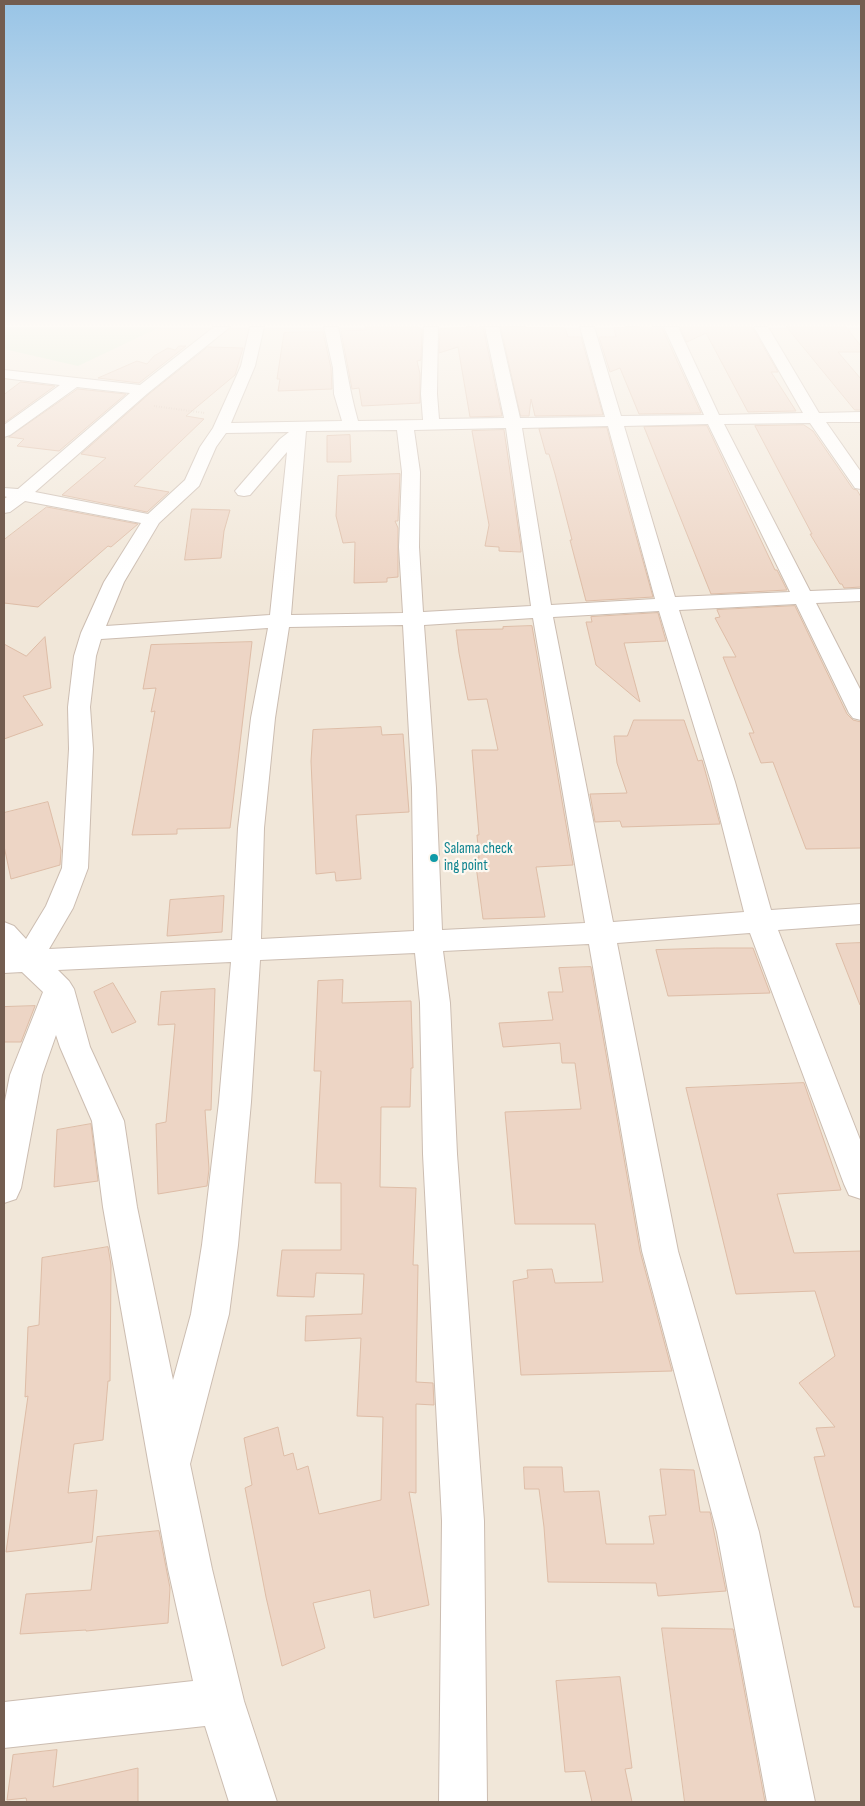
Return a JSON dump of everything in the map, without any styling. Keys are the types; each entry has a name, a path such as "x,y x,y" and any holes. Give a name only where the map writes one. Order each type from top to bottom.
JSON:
{"street":[{"path":"4,432 33,411"},
{"path":"4,508 119,411"},
{"path":"12,952 60,908 75,868 81,749 78,707 84,656 92,633 114,582 152,520 193,482 208,447 221,428 227,411"},
{"path":"347,411 351,426"},
{"path":"423,411 418,424 411,472 409,547 424,788 428,942 434,1003 440,1154 463,1521 463,1802"},
{"path":"510,411 542,612 603,933 660,1252 738,1532 791,1802"},
{"path":"612,411 667,604 723,782 760,921 861,1184"},
{"path":"710,411 861,713"},
{"path":"809,411 861,484"},
{"path":"221,428 298,431 351,426 418,424 615,423 812,416 861,417"},
{"path":"244,491 298,431"},
{"path":"169,1466 211,1304 220,1245 235,1102 246,951 251,828 264,718 280,621 298,431"},
{"path":"4,492 152,520"},
{"path":"92,633 280,621 414,619 861,595"},
{"path":"12,952 246,951 603,933 861,914"},
{"path":"12,952 59,990 75,1047 108,1121 120,1207 190,1569 221,1701 253,1802"},
{"path":"4,1188 26,1075 59,990"},
{"path":"4,1725 221,1701"}],"path":[{"path":"192,411 205,413 212,411"}],"shaded area":[{"path":"4,411 861,411 861,1802 4,1802"}],"building":[{"path":"4,411 20,411 4,423"},
{"path":"46,411 106,411 59,451 17,446 24,439 9,437"},
{"path":"129,411 192,411 186,416 204,419 134,486 169,492 147,512 62,495 106,458 81,454"},
{"path":"469,411 501,411 502,416 470,417"},
{"path":"520,411 530,411 529,416 521,416"},
{"path":"534,411 602,411 603,415 535,416"},
{"path":"638,411 700,411 701,413 639,414"},
{"path":"804,425 813,431 853,489 857,490 861,497 861,587 844,588 840,584 810,534 812,534 755,426"},
{"path":"707,426 775,570 777,570 787,590 711,594 644,427"},
{"path":"607,428 653,597 586,601 555,474 549,454 546,454 539,429"},
{"path":"504,430 521,552 499,551 499,547 485,546 489,525 472,431"},
{"path":"350,435 351,462 327,462 327,436"},
{"path":"400,474 398,521 395,521 398,528 398,577 387,578 387,582 354,583 355,542 343,543 336,516 338,476"},
{"path":"47,507 138,524 111,547 108,546 38,607 4,603 4,540"},
{"path":"192,509 230,510 224,531 221,558 185,560"},
{"path":"795,606 847,714 853,720 861,722 861,848 806,849 773,762 761,763 749,733 754,733 723,657 736,657 715,618 720,617 717,610"},
{"path":"658,613 666,641 624,643 640,702 596,665 586,622 592,622 591,617"},
{"path":"532,626 573,865 536,867 545,917 483,919 475,858 479,858 477,835 479,835 472,750 498,750 487,699 468,700 456,630"},
{"path":"45,637 51,688 23,696 43,725 4,739 4,644 26,656"},
{"path":"252,642 230,828 177,829 177,834 132,835 155,711 151,712 156,688 143,689 151,645"},
{"path":"634,720 684,720 698,761 702,760 720,824 622,827 620,821 595,822 590,794 627,793 617,763 614,736 627,736"},
{"path":"381,727 382,735 403,734 409,812 356,815 361,879 336,881 335,872 316,874 311,761 313,730"},
{"path":"48,802 61,850 60,865 11,879 4,846 4,813"},
{"path":"224,896 222,932 167,936 170,900"},
{"path":"861,943 861,1005 860,1005 836,944"},
{"path":"753,948 770,993 668,996 656,950"},
{"path":"591,967 640,1251 672,1371 521,1375 513,1281 528,1278 527,1270 552,1269 555,1283 603,1282 595,1224 515,1224 505,1112 581,1109 575,1063 562,1063 560,1043 503,1047 499,1023 553,1020 548,992 563,992 559,968"},
{"path":"343,980 342,1003 411,1001 413,1068 411,1068 410,1107 381,1107 380,1187 416,1188 413,1265 418,1265 416,1382 433,1383 434,1405 416,1404 416,1493 409,1492 429,1605 374,1618 370,1590 313,1603 325,1648 282,1666 266,1597 245,1488 252,1485 244,1438 278,1427 284,1456 293,1453 297,1470 308,1466 319,1514 381,1500 383,1417 357,1416 361,1338 305,1341 306,1316 362,1314 364,1274 316,1273 314,1297 277,1296 282,1250 341,1250 341,1183 315,1183 321,1071 314,1071 318,981"},
{"path":"113,983 136,1022 112,1033 94,992"},
{"path":"215,989 211,1110 205,1110 209,1169 207,1186 158,1194 156,1124 166,1122 175,1024 158,1025 161,992"},
{"path":"35,1006 21,1042 4,1042 4,1007"},
{"path":"804,1083 841,1190 777,1194 794,1253 861,1251 861,1607 854,1607 814,1457 825,1456 816,1428 835,1427 799,1383 835,1356 815,1291 736,1294 686,1088"},
{"path":"91,1124 98,1181 54,1187 57,1130"},
{"path":"108,1247 111,1265 110,1381 108,1381 103,1440 74,1444 68,1493 97,1490 92,1542 6,1552 28,1396 25,1397 28,1327 39,1325 42,1258"},
{"path":"524,1467 562,1467 564,1492 599,1491 606,1544 654,1544 649,1516 666,1515 660,1469 694,1470 700,1512 710,1512 726,1591 658,1596 656,1583 548,1582 539,1489 525,1489"},
{"path":"159,1531 170,1588 168,1623 86,1631 20,1634 26,1594 91,1590 97,1537"},
{"path":"662,1628 733,1629 765,1802 685,1802"},
{"path":"620,1677 632,1768 625,1769 632,1802 592,1802 585,1771 565,1772 556,1681"},
{"path":"57,1750 53,1787 138,1768 138,1802 27,1802 26,1798 7,1800 13,1755"}],"place":[{"name":"Salama check ing point","path":"434,858"}]}
